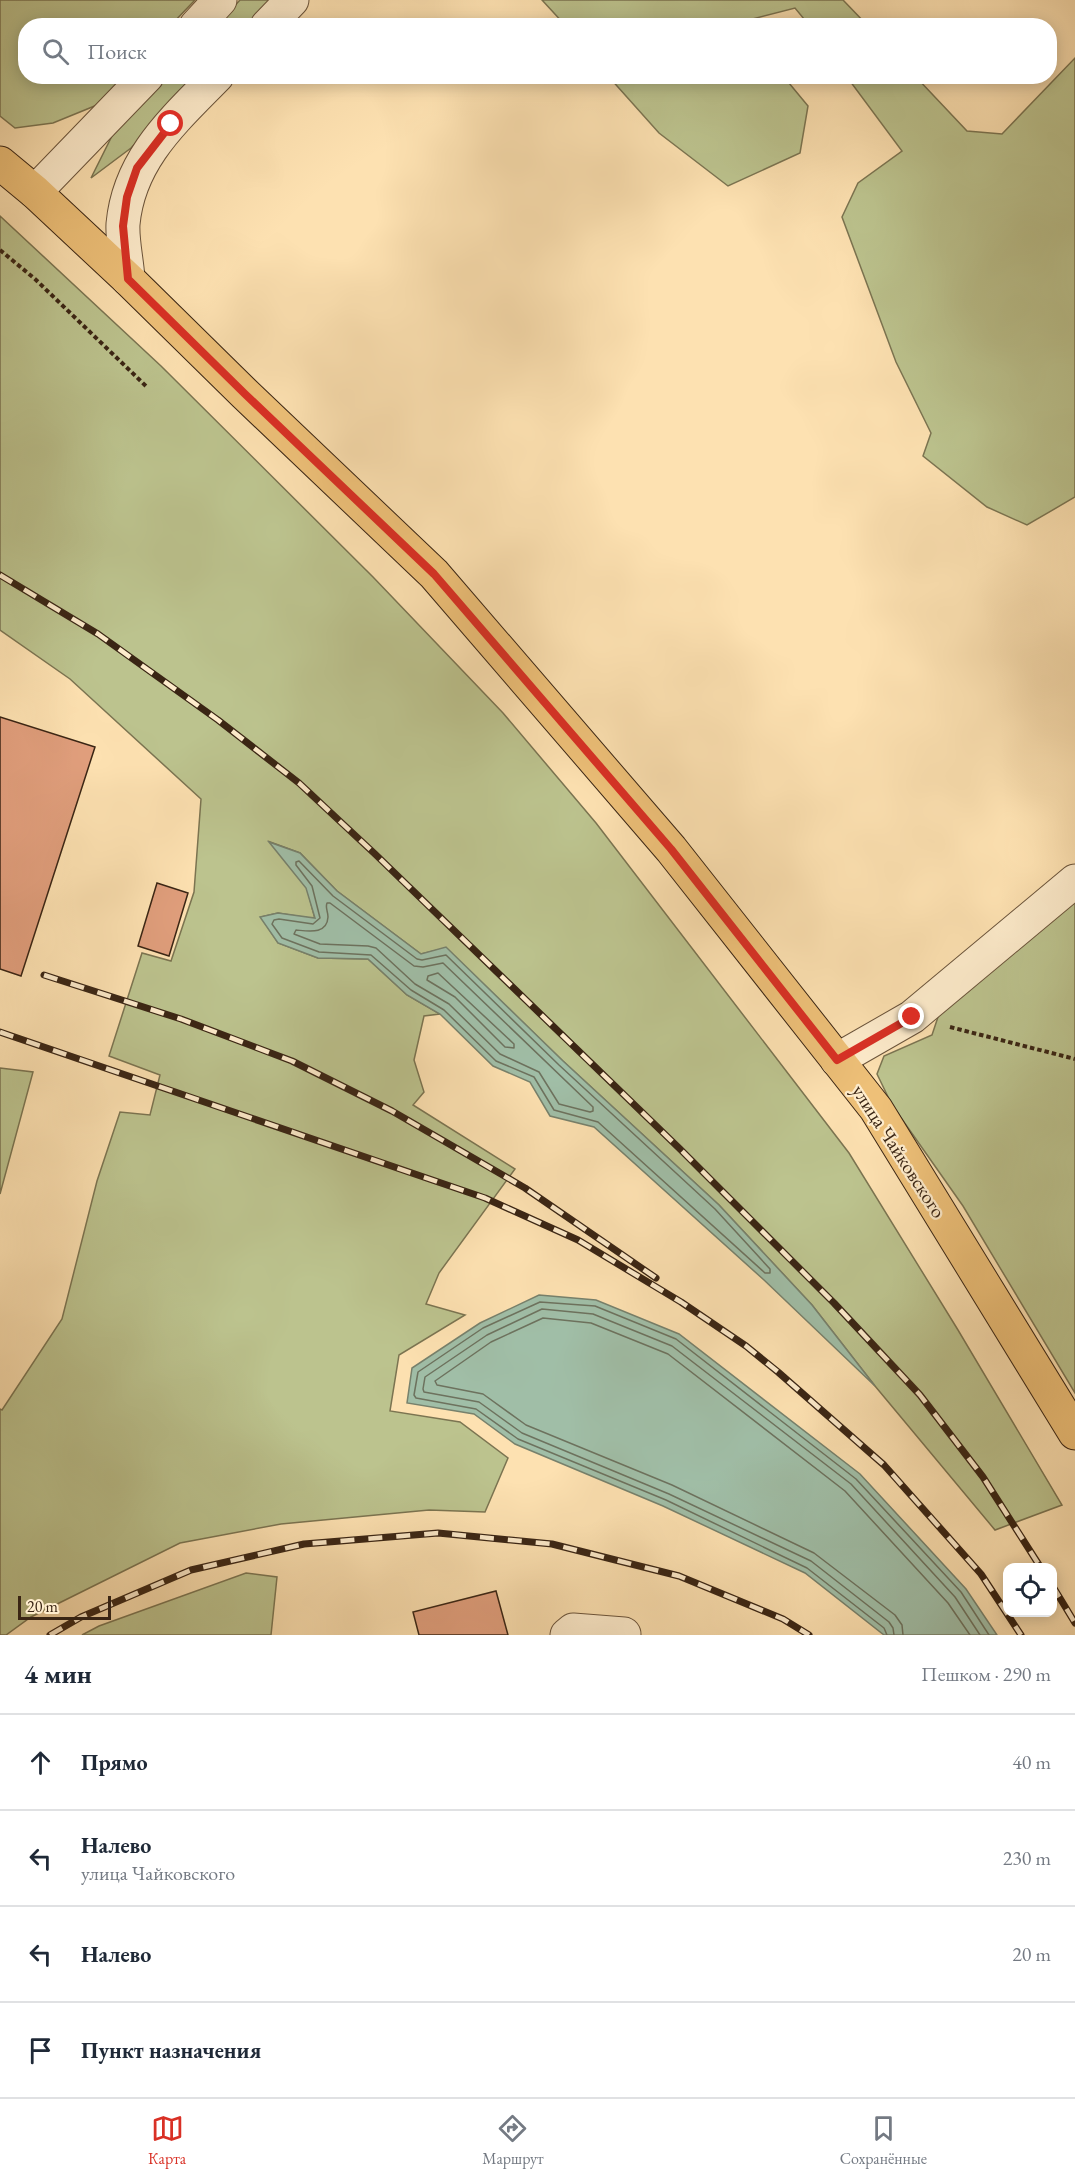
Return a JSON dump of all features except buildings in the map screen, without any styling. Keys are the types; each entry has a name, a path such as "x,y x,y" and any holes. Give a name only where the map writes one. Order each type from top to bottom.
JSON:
{"main road":[{"name":"улица Чайковского","path":"0,163 35,192 128,279 434,574 671,849 876,1109 1075,1433"}],"lane":[{"path":"203,18 220,0"},
{"path":"275,18 292,0"},
{"path":"35,192 139,84"},
{"path":"128,279 123,226 127,197 137,168 171,124 209,84"},
{"path":"837,1060 912,1017 1075,881"},
{"path":"567,1635 573,1630 624,1634"}],"path":[{"path":"0,250 35,279 148,388"},
{"path":"912,1017 1075,1059"}],"green space":[{"path":"0,0 195,0 178,18 18,18 18,84 117,84 97,105 53,123 15,128 0,116"},
{"path":"240,0 273,0 255,18 223,18"},
{"path":"542,0 843,0 860,18 803,18 795,8 756,18 559,18"},
{"path":"1075,58 1075,497 1027,525 987,507 923,456 931,433 896,362 842,217 858,183 902,151 852,84 923,84 967,131 1002,134 1050,84 1057,84 1057,77"},
{"path":"160,84 192,84 131,148 91,178 114,132"},
{"path":"615,84 790,84 808,106 800,153 728,186 659,133"},
{"path":"0,216 161,366 373,577 503,713 596,823 849,1153 1062,1505 995,1530 875,1386 812,1305 719,1205 563,1061 446,948 421,954 337,891 300,853 270,842 307,888 315,919 278,913 261,917 278,943 318,958 368,959 407,995 440,1014 424,1016 414,1060 424,1092 413,1105 515,1169 439,1273 426,1304 465,1315 399,1355 390,1411 460,1422 508,1458 485,1512 429,1510 281,1524 180,1543 31,1617 6,1635 0,1635 0,1409 2,1410 62,1319 97,1181 120,1112 150,1115 160,1075 109,1056 142,953 171,961 194,892 201,799 70,679 0,630"},
{"path":"1075,896 1075,1393 963,1206 892,1105 877,1074 884,1056 932,1035 940,1011"},
{"path":"0,1068 33,1072 0,1194"},
{"path":"246,1573 277,1577 271,1635 82,1635 99,1626"}],"water":[{"path":"269,842 300,853 337,891 421,954 446,947 563,1061 719,1205 812,1305 875,1386 764,1280 594,1127 550,1116 530,1082 493,1066 440,1014 407,995 368,959 318,958 278,943 260,917 278,913 315,918 306,888"},
{"path":"539,1295 596,1300 679,1334 860,1474 966,1589 997,1635 884,1635 805,1573 663,1506 515,1444 474,1414 407,1403 412,1368 480,1323"}],"railway":[{"path":"0,575 98,634 218,720 299,783 375,854 680,1149 834,1303 920,1395 983,1477 1038,1563"},
{"path":"44,975 181,1019 292,1061 392,1111 525,1188 656,1278"},
{"path":"0,1032 485,1198 578,1240 681,1302 746,1346 884,1465 981,1574 1021,1635"},
{"path":"50,1635 81,1617 191,1570 304,1544 438,1533 552,1544 679,1576 783,1619 809,1635"},
{"path":"1057,1593 1075,1623"}],"route":[{"path":"171,124 137,168 127,197 123,226 128,279 434,574 671,849 837,1060 912,1017"}]}
